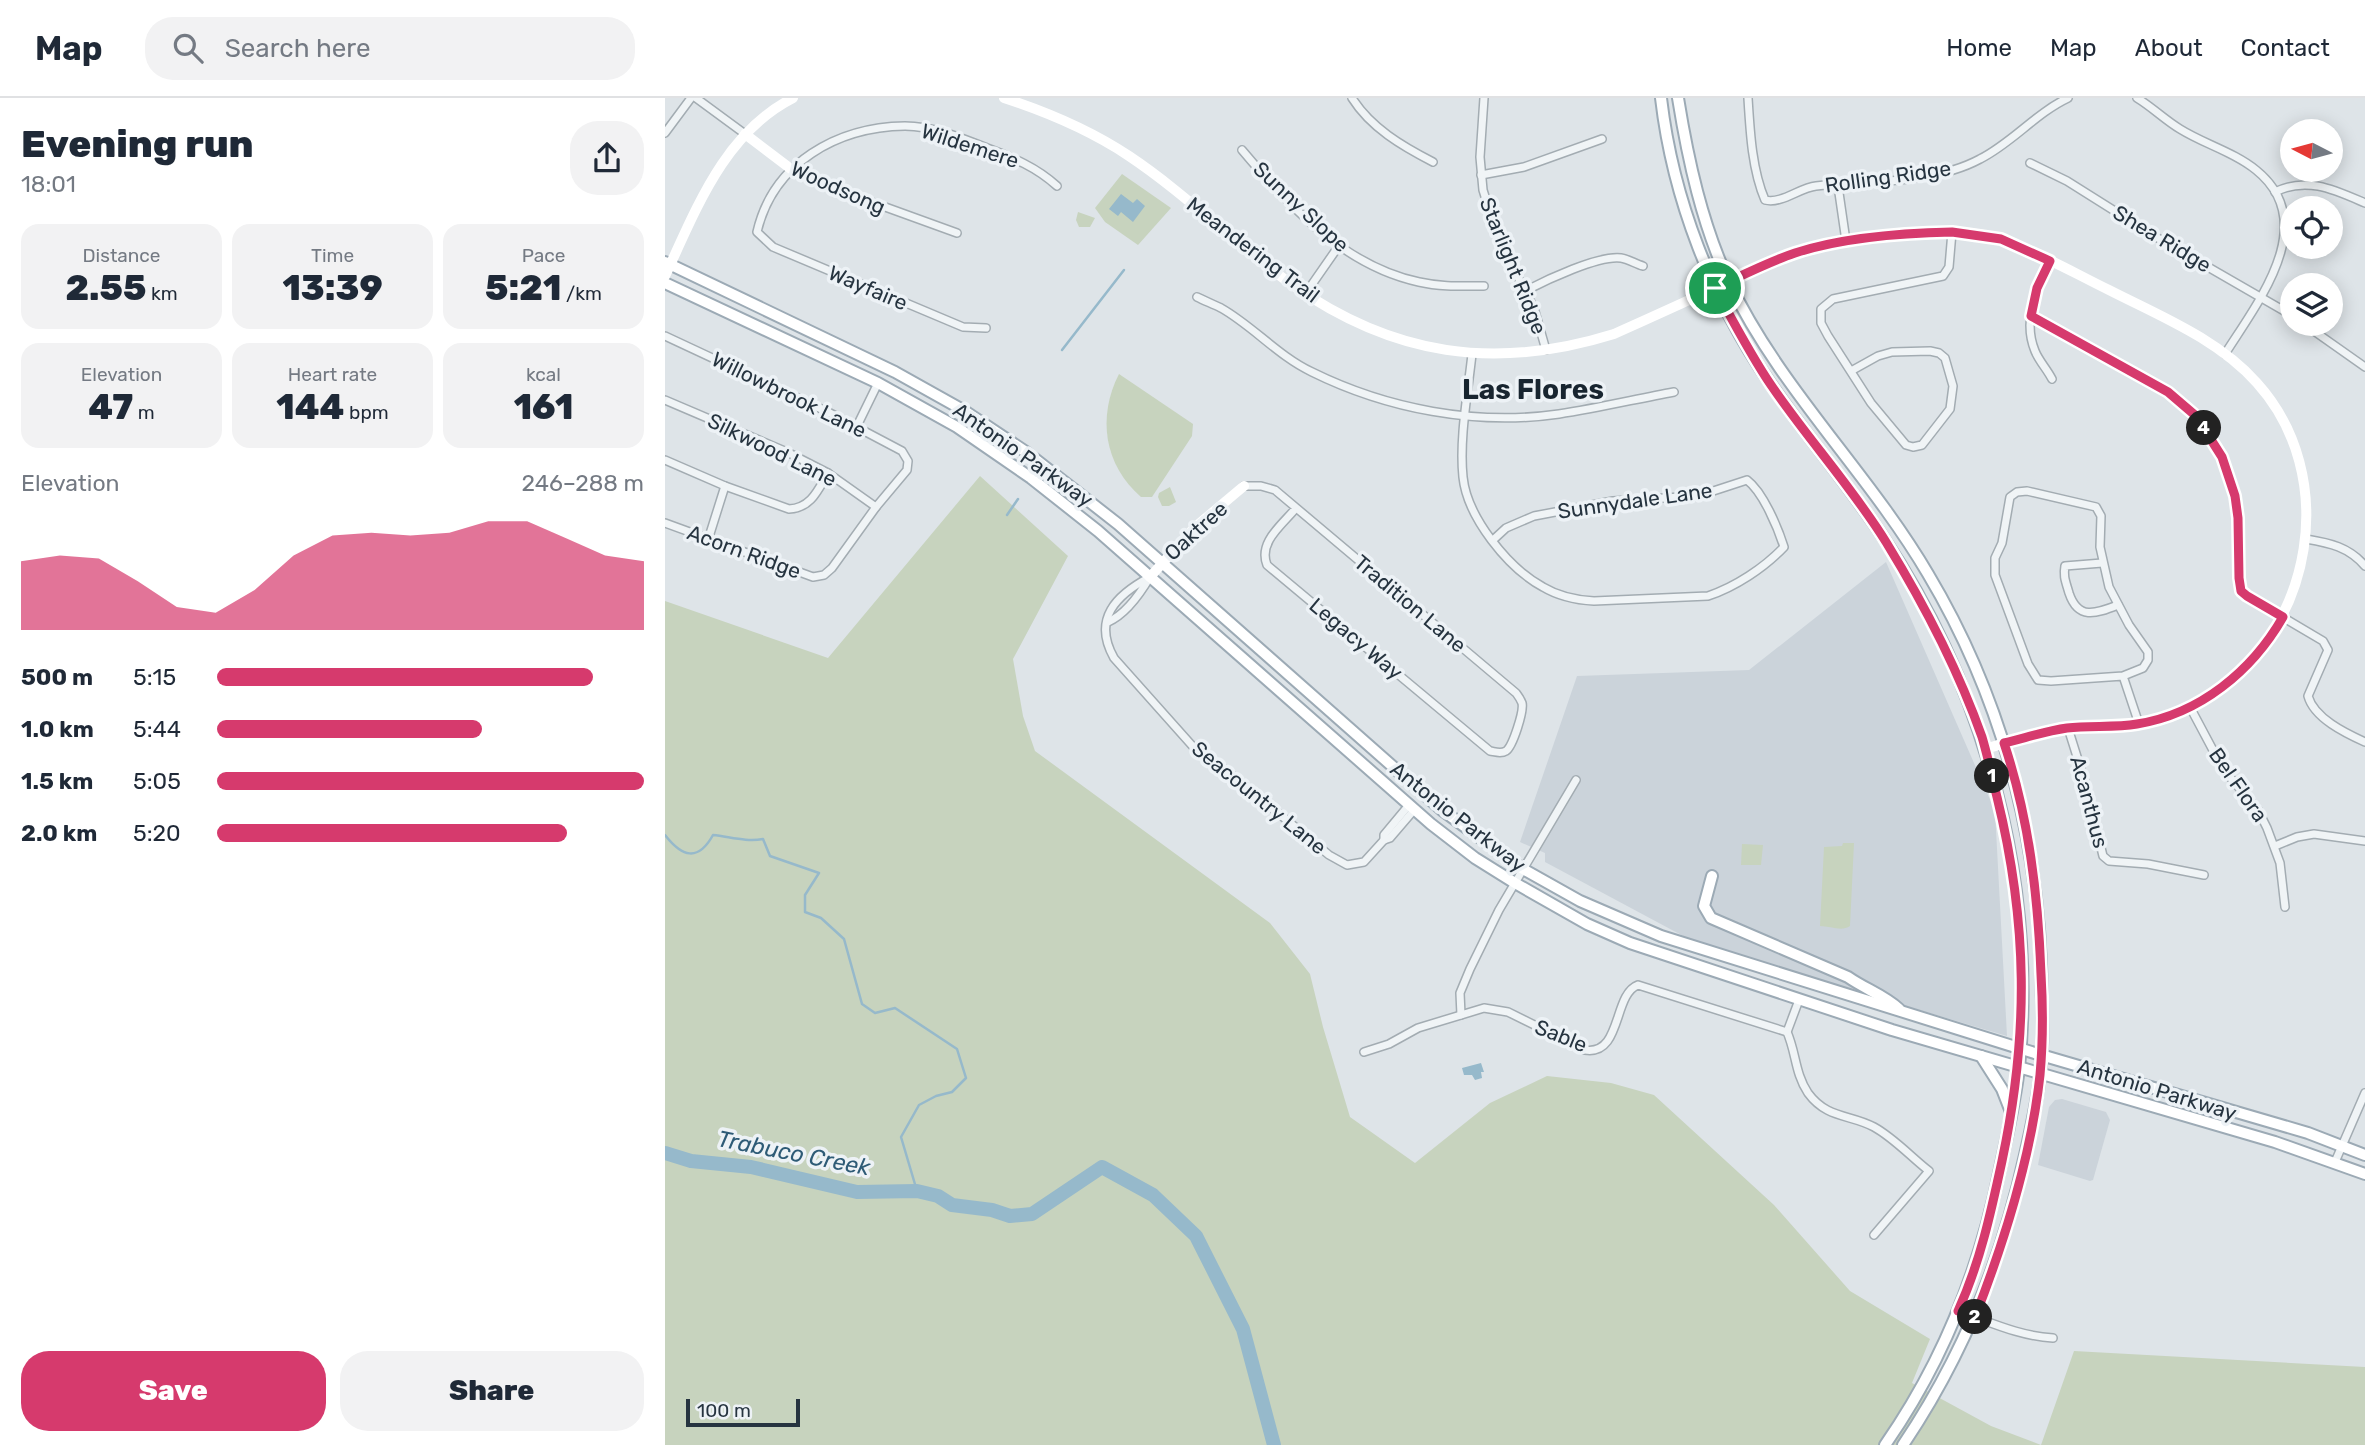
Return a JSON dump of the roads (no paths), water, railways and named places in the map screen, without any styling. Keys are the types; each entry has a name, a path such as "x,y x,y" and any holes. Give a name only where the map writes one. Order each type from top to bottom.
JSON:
{"main road":[{"path":"1661,98 1670,155 1680,194 1715,288 1772,387 1884,538 1905,574 1945,650 1985,749 2008,840 2015,887 2021,966 2019,1067 2012,1113 1991,1214 1970,1280 1919,1391 1885,1445"},
{"path":"1678,98 1697,189 1717,253 1729,281 1790,383 1848,458 1928,574 1959,631 2004,743 2024,819 2037,895 2042,1003 2040,1074 2035,1111 2015,1197 1997,1261 1975,1317 1941,1384 1903,1445"},
{"name":"Antonio Parkway","path":"668,264 852,350 963,410 1041,462 1118,524 1442,810 1523,869 1580,901 1661,936 2041,1055 2308,1133 2365,1155"},
{"name":"Antonio Parkway","path":"665,283 879,383 957,427 1031,478 1098,531 1411,808 1475,858 1587,924 1630,943 1798,1000 2275,1142 2365,1174"},
{"path":"1711,876 1704,906 1711,918 1848,977 1862,987 1888,998 1901,1011"},
{"path":"1981,1056 2002,1089 2012,1113"},
{"path":"2183,1116 2186,1112 2193,1112 2197,1102"}],"street":[{"path":"665,132 691,98"},
{"name":"Woodsong","path":"696,98 791,169 819,183 957,233"},
{"path":"665,276 668,264 713,177 745,134 793,98"},
{"name":"Meandering Trail","path":"1004,98 1039,109 1128,155 1306,293 1341,315 1414,344 1472,354 1514,354 1590,342 1614,334 1796,252 1846,241 1952,232 2001,239 2185,329 2225,354 2257,383 2269,399 2288,433 2304,487 2306,540 2295,588 2283,617 2252,661 2230,681 2190,707 2139,724 2068,728 1985,749"},
{"path":"1352,98 1386,134 1407,149 1433,162"},
{"name":"Starlight Ridge","path":"1484,98 1481,119 1481,175 1488,211 1499,241 1534,308 1546,350"},
{"name":"Rolling Ridge","path":"1748,98 1753,150 1762,192 1765,200 1773,202 1813,187 1934,174 1978,160 2002,146 2049,108 2069,98"},
{"path":"2137,98 2181,129 2255,169 2275,192 2285,225 2279,262 2225,354"},
{"name":"Wildemere","path":"757,232 769,198 791,169 810,153 831,141 867,131 907,126 932,129 1003,154 1040,171 1057,186"},
{"path":"1481,175 1524,167 1602,139"},
{"name":"Sunny Slope","path":"1242,150 1276,188 1338,247 1390,273 1419,282 1447,286 1484,286"},
{"name":"Shea Ridge","path":"2031,163 2067,181 2280,309"},
{"path":"2275,192 2286,186 2303,184 2333,189 2365,203"},
{"path":"1838,186 1846,241"},
{"name":"Wayfaire","path":"757,232 773,247 926,313 963,327 986,328"},
{"path":"1851,371 1878,356 1892,352 1930,351 1945,358 1953,386 1950,409 1922,445 1913,447 1898,439 1851,371 1821,323 1821,309 1833,299 1943,276 1949,267 1952,232"},
{"path":"1306,293 1338,247"},
{"path":"1525,291 1546,280 1603,260 1621,258 1643,266"},
{"path":"2050,261 2037,288 2030,325 2035,350 2052,379"},
{"path":"1197,297 1222,309 1286,357 1314,373 1417,410 1513,418 1560,414 1674,392"},
{"path":"2031,316 2168,392 2196,416 2222,457 2235,496 2241,591 2323,641 2328,650 2308,696 2311,705 2346,733 2365,742"},
{"name":"Willowbrook Lane","path":"665,336 857,426 902,451 908,461 907,470 876,507"},
{"path":"2321,336 2365,367"},
{"path":"1472,354 1462,466 1464,485 1473,510 1493,540"},
{"path":"857,426 879,383"},
{"name":"Silkwood Lane","path":"665,400 787,452 828,474 876,507"},
{"path":"665,460 789,509 800,509 810,503 828,474"},
{"name":"Sunnydale Lane","path":"1747,480 1756,486 1784,547 1772,559 1722,591 1708,596 1594,601 1577,600 1543,587 1516,567 1493,540 1506,528 1534,516 1613,501 1697,496 1747,480"},
{"path":"708,540 726,485"},
{"name":"Oaktree","path":"1150,577 1194,528 1244,486"},
{"name":"Tradition Lane","path":"1244,486 1261,486 1275,490 1521,699 1522,708 1512,743 1508,750 1500,753"},
{"path":"2027,491 2097,508 2101,516 2102,563 2109,587 2148,652 2148,660 2143,668 2123,676 2038,680 2028,664 1995,575 1995,558 2004,533 2010,497 2017,492 2027,491"},
{"name":"Acorn Ridge","path":"665,523 813,577 824,575 832,568 876,507"},
{"name":"Legacy Way","path":"1296,508 1266,544 1263,555 1267,565 1490,751 1500,753"},
{"path":"2306,540 2343,548 2355,555 2365,566"},
{"path":"2102,563 2065,566 2063,577 2073,606 2082,612 2097,612 2118,605"},
{"name":"Seacountry Lane","path":"1150,577 1130,588 1109,612 1104,640 1114,658 1196,750 1226,770 1329,855 1347,865 1364,862 1384,840 1384,835 1411,808"},
{"path":"2123,676 2139,724"},
{"name":"Bel Flora","path":"2190,707 2223,769 2258,810 2275,846 2282,874 2285,907"},
{"name":"Acanthus","path":"2068,728 2085,782 2103,856 2109,861 2148,864 2204,875"},
{"path":"1461,1015 1460,993 1476,957 1515,883 1576,780"},
{"path":"2275,846 2297,837 2314,834 2365,841"},
{"name":"Sable","path":"1364,1052 1389,1044 1418,1028 1484,1008 1497,1009 1591,1051 1608,1041 1629,990 1638,985 1787,1032"},
{"path":"1798,1000 1787,1032 1797,1070 1807,1091 1839,1117 1872,1126 1929,1171 1874,1234"},
{"path":"2335,1162 2365,1093"},
{"path":"1958,1311 2032,1337 2053,1338"}],"water":[{"path":"1121,194 1133,203 1137,199 1145,206 1133,222 1121,212 1118,216 1109,209"},
{"path":"1481,1063 1484,1072 1481,1072 1482,1078 1475,1080 1472,1075 1464,1075 1462,1068"}],"waterway":[{"path":"1062,350 1124,270"},
{"path":"1007,515 1018,499"},
{"path":"665,835 678,848 690,853 702,849 713,835 744,840 763,839 770,856 819,873 805,895 805,912 821,918 844,939 862,1004 875,1013 895,1008 957,1049 966,1078 952,1092 936,1096 919,1105 901,1137 917,1191"},
{"name":"Trabuco Creek","path":"665,1153 691,1161 751,1167 857,1192 917,1191 938,1196 952,1205 992,1210 1010,1216 1032,1214 1102,1167 1153,1195 1196,1236 1243,1329 1274,1445"}],"district":[{"name":"Las Flores","path":"1533,389"}]}
